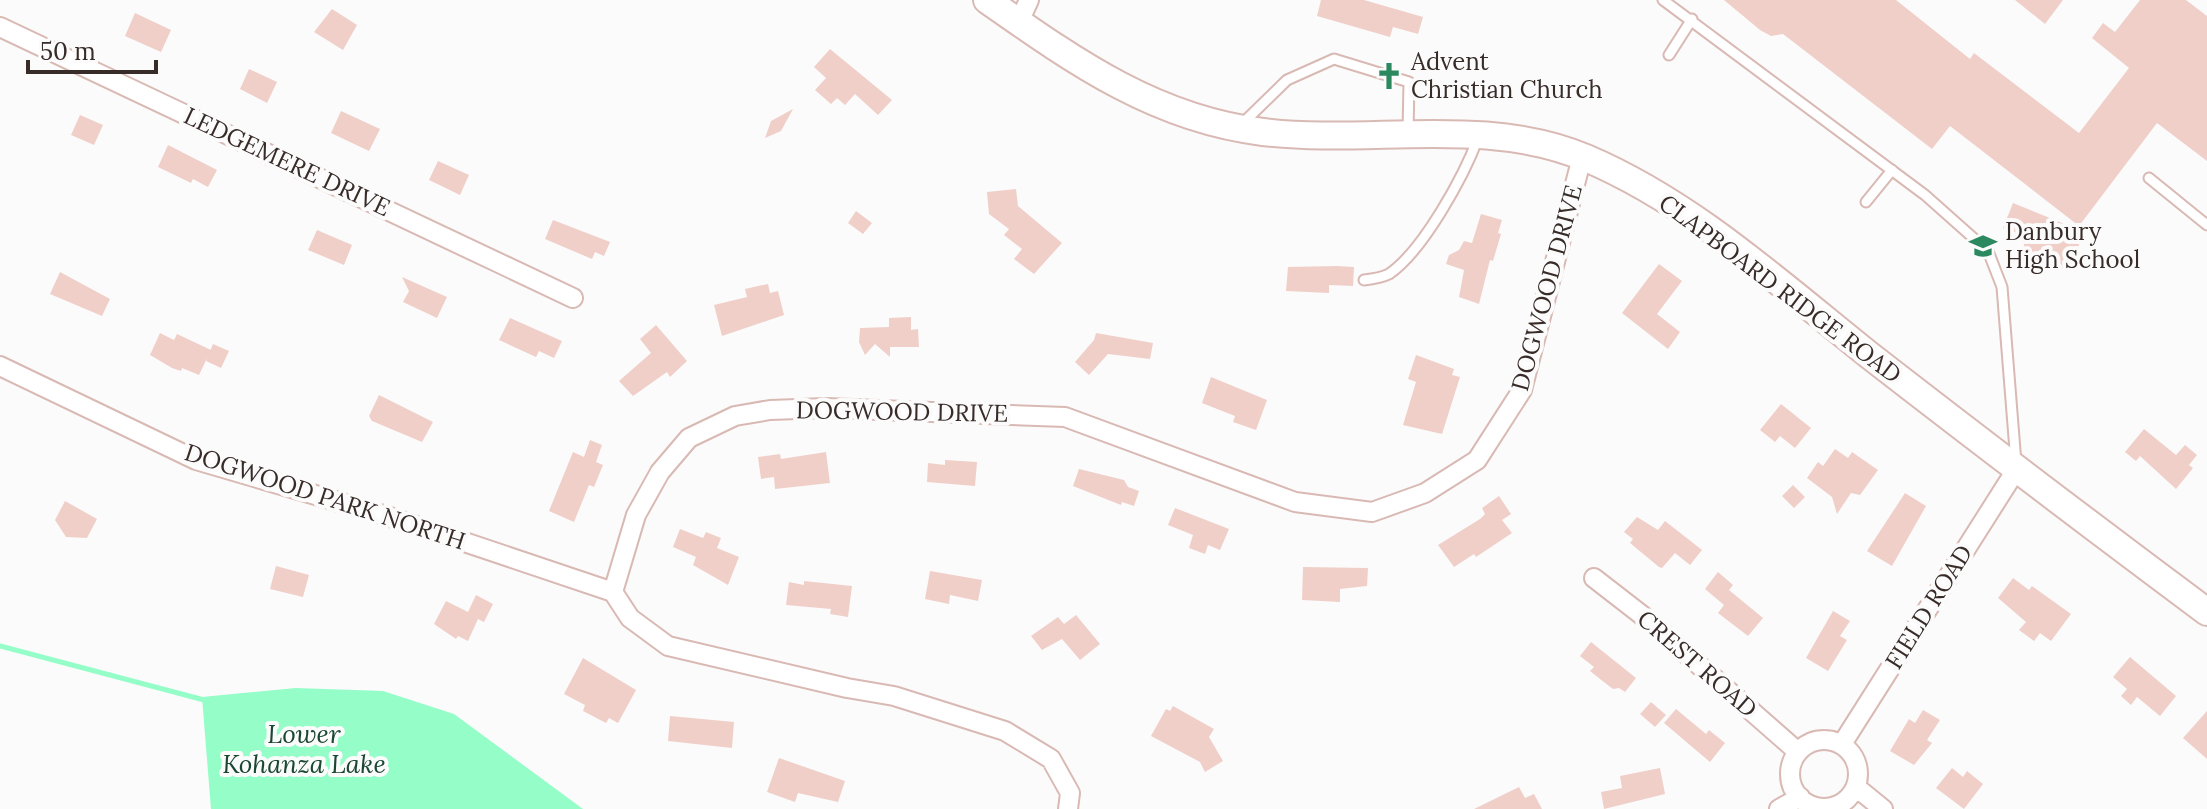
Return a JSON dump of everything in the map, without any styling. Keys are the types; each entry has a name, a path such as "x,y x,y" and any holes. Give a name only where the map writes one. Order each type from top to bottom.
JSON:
{"main road":[{"name":"CLAPBOARD RIDGE ROAD","path":"987,0 1024,11 1103,79 1152,103 1206,122 1265,132 1479,135 1534,143 1582,157 1630,179 1715,234 2016,470 2207,612"}],"street":[{"name":"LEDGEMERE DRIVE","path":"0,27 573,298"},
{"name":"DOGWOOD DRIVE","path":"613,592 636,515 660,472 689,438 735,416 770,410 826,408 1065,417 1295,502 1372,512 1425,493 1477,460 1522,390 1582,157"},
{"name":"DOGWOOD PARK NORTH","path":"0,366 196,460 387,516 613,592"},
{"name":"FIELD ROAD","path":"1842,744 2016,470"},
{"name":"CREST ROAD","path":"1594,578 1643,616 1798,752"},
{"path":"613,592 630,618 668,646 894,696 1005,731 1051,759 1070,793 1068,809"},
{"path":"1819,740 1842,744 1857,763 1856,787 1837,805 1824,808 1800,797 1790,775 1798,752 1819,740"},
{"path":"1856,787 1883,809"},
{"path":"1779,809 1800,797"}],"lane":[{"path":"1663,0 1892,170 1988,251 2002,287 2016,470"},
{"path":"1669,55 1692,19"},
{"path":"1238,128 1287,80 1334,59 1409,82 1407,135"},
{"path":"1364,280 1391,272 1421,239 1467,167 1479,135"},
{"path":"1866,202 1892,170"},
{"path":"2149,178 2207,225"}],"water":[{"name":"Lower Kohanza Lake","path":"296,688 383,691 454,714 583,809 211,809 202,697"}],"building":[{"path":"1321,0 1364,0 1423,17 1418,34 1393,27 1390,37 1317,16"},
{"path":"1724,0 1896,0 1970,59 1974,53 2079,133 2129,68 2092,38 2103,23 2115,32 2140,0 2186,0 2207,16 2207,161 2157,123 2079,226 1950,126 1932,149 1783,34 1771,36 1760,30"},
{"path":"2015,0 2063,0 2045,24"},
{"path":"332,9 357,25 343,50 314,32"},
{"path":"135,13 171,30 161,52 125,36"},
{"path":"830,49 892,100 878,115 855,94 845,105 837,98 831,104 815,90 826,78 814,67"},
{"path":"249,69 277,82 267,103 240,89"},
{"path":"793,109 781,131 765,138 771,121"},
{"path":"341,111 380,129 369,151 331,133"},
{"path":"80,115 103,125 94,145 71,135"},
{"path":"168,145 217,170 208,187 193,179 191,183 158,167"},
{"path":"438,161 469,175 460,195 429,180"},
{"path":"1016,189 1018,206 1062,243 1034,274 1014,259 1022,249 1004,235 1009,229 989,214 987,192"},
{"path":"2013,203 2084,232 2069,271 2044,261 2042,267 2019,258 2027,237 2003,228"},
{"path":"856,211 872,223 863,234 848,223"},
{"path":"1481,214 1502,220 1498,233 1501,234 1493,261 1490,260 1479,304 1459,297 1464,270 1446,264 1449,255 1459,250 1464,241 1472,243"},
{"path":"553,220 610,242 604,256 595,252 592,259 545,239"},
{"path":"317,230 352,245 344,265 308,250"},
{"path":"1659,264 1682,281 1657,314 1680,332 1668,349 1622,313"},
{"path":"1288,267 1354,267 1353,286 1329,285 1329,293 1286,291"},
{"path":"60,272 110,299 102,316 50,294"},
{"path":"402,277 447,297 437,318 403,302 409,291"},
{"path":"768,284 770,293 778,291 784,315 722,336 714,305 747,297 745,289"},
{"path":"911,317 911,330 918,329 919,347 890,347 890,357 875,344 865,355 859,342 860,328 889,327 889,318"},
{"path":"510,318 562,341 554,358 539,351 536,357 499,340"},
{"path":"656,325 687,361 670,377 667,372 633,396 619,381 651,353 640,339"},
{"path":"160,333 174,340 177,334 211,350 199,375 182,368 181,371 172,368 150,355"},
{"path":"1096,333 1153,343 1150,359 1108,354 1089,375 1075,362 1094,340"},
{"path":"213,344 229,351 221,368 206,361"},
{"path":"1416,355 1454,369 1452,375 1460,377 1442,434 1403,425 1416,382 1408,379"},
{"path":"1211,377 1267,400 1256,430 1233,422 1235,416 1202,403"},
{"path":"379,395 433,422 422,442 372,421 369,416"},
{"path":"1781,404 1811,428 1795,448 1780,436 1775,442 1760,430"},
{"path":"2144,429 2176,455 2185,445 2197,455 2189,465 2193,468 2176,489 2140,456 2136,461 2125,452"},
{"path":"590,440 602,445 596,462 603,465 594,487 589,485 574,522 549,511 573,452 584,457"},
{"path":"1835,449 1848,458 1852,452 1878,470 1860,495 1851,493 1837,514 1832,497 1807,478 1818,462 1823,466"},
{"path":"826,452 830,483 775,489 774,477 761,479 758,457 780,454 781,459"},
{"path":"945,460 977,462 975,486 927,482 928,463 945,465"},
{"path":"1079,469 1124,480 1128,487 1139,491 1134,506 1122,502 1121,505 1073,486"},
{"path":"1793,485 1805,497 1794,508 1782,496"},
{"path":"1905,493 1926,506 1892,566 1867,551"},
{"path":"1499,496 1511,514 1502,520 1512,533 1476,557 1474,554 1454,567 1438,545 1480,519 1485,514 1482,508"},
{"path":"65,501 97,519 87,538 66,537 55,520"},
{"path":"1175,508 1229,529 1220,550 1208,545 1205,554 1189,548 1193,535 1168,525"},
{"path":"1637,517 1658,530 1665,521 1702,550 1690,565 1675,553 1662,568 1659,567 1630,543 1633,539 1624,532"},
{"path":"680,529 703,538 706,532 721,538 717,548 739,557 728,585 693,565 696,557 673,547"},
{"path":"276,566 309,575 303,597 270,589"},
{"path":"1303,567 1368,568 1367,586 1340,589 1340,602 1302,600"},
{"path":"930,571 982,580 978,601 950,595 949,604 925,599"},
{"path":"1718,572 1733,585 1729,590 1763,618 1748,636 1718,613 1724,605 1705,589"},
{"path":"2013,578 2029,590 2032,586 2071,614 2051,641 2040,633 2034,641 2019,630 2026,622 1998,598"},
{"path":"804,581 852,586 848,617 830,614 831,609 786,605 789,582 804,585"},
{"path":"476,595 493,604 484,622 478,619 468,641 458,636 456,639 434,624 446,601 468,612"},
{"path":"1833,611 1850,621 1840,636 1847,640 1828,671 1806,658"},
{"path":"1076,615 1100,644 1080,660 1062,639 1042,650 1031,636 1058,617 1064,624"},
{"path":"1591,642 1636,678 1625,692 1619,688 1613,689 1590,671 1594,667 1580,656"},
{"path":"2130,657 2176,696 2160,716 2137,697 2131,705 2121,696 2127,689 2113,677"},
{"path":"583,658 636,690 618,723 609,718 606,723 583,711 585,705 564,694"},
{"path":"1651,702 1666,715 1655,727 1640,714"},
{"path":"1173,706 1214,729 1209,737 1223,761 1205,772 1200,762 1151,736 1166,709 1170,711"},
{"path":"1676,709 1706,734 1709,730 1725,743 1710,762 1664,723"},
{"path":"1923,710 1940,720 1927,740 1932,743 1914,765 1890,751 1909,719 1915,723"},
{"path":"2207,711 2207,759 2183,738"},
{"path":"670,716 734,722 732,748 668,741"},
{"path":"779,758 845,781 838,802 798,793 795,802 767,792"},
{"path":"1660,768 1665,794 1604,809 1601,792 1622,788 1620,776"},
{"path":"1952,768 1963,777 1967,771 1983,784 1964,809 1936,788"},
{"path":"1519,787 1525,798 1534,794 1542,809 1474,809"}],"waterway":[{"path":"0,646 208,701"}],"place":[{"name":"Advent Christian Church","path":"1389,76"},
{"name":"Danbury High School","path":"1983,246"}]}
